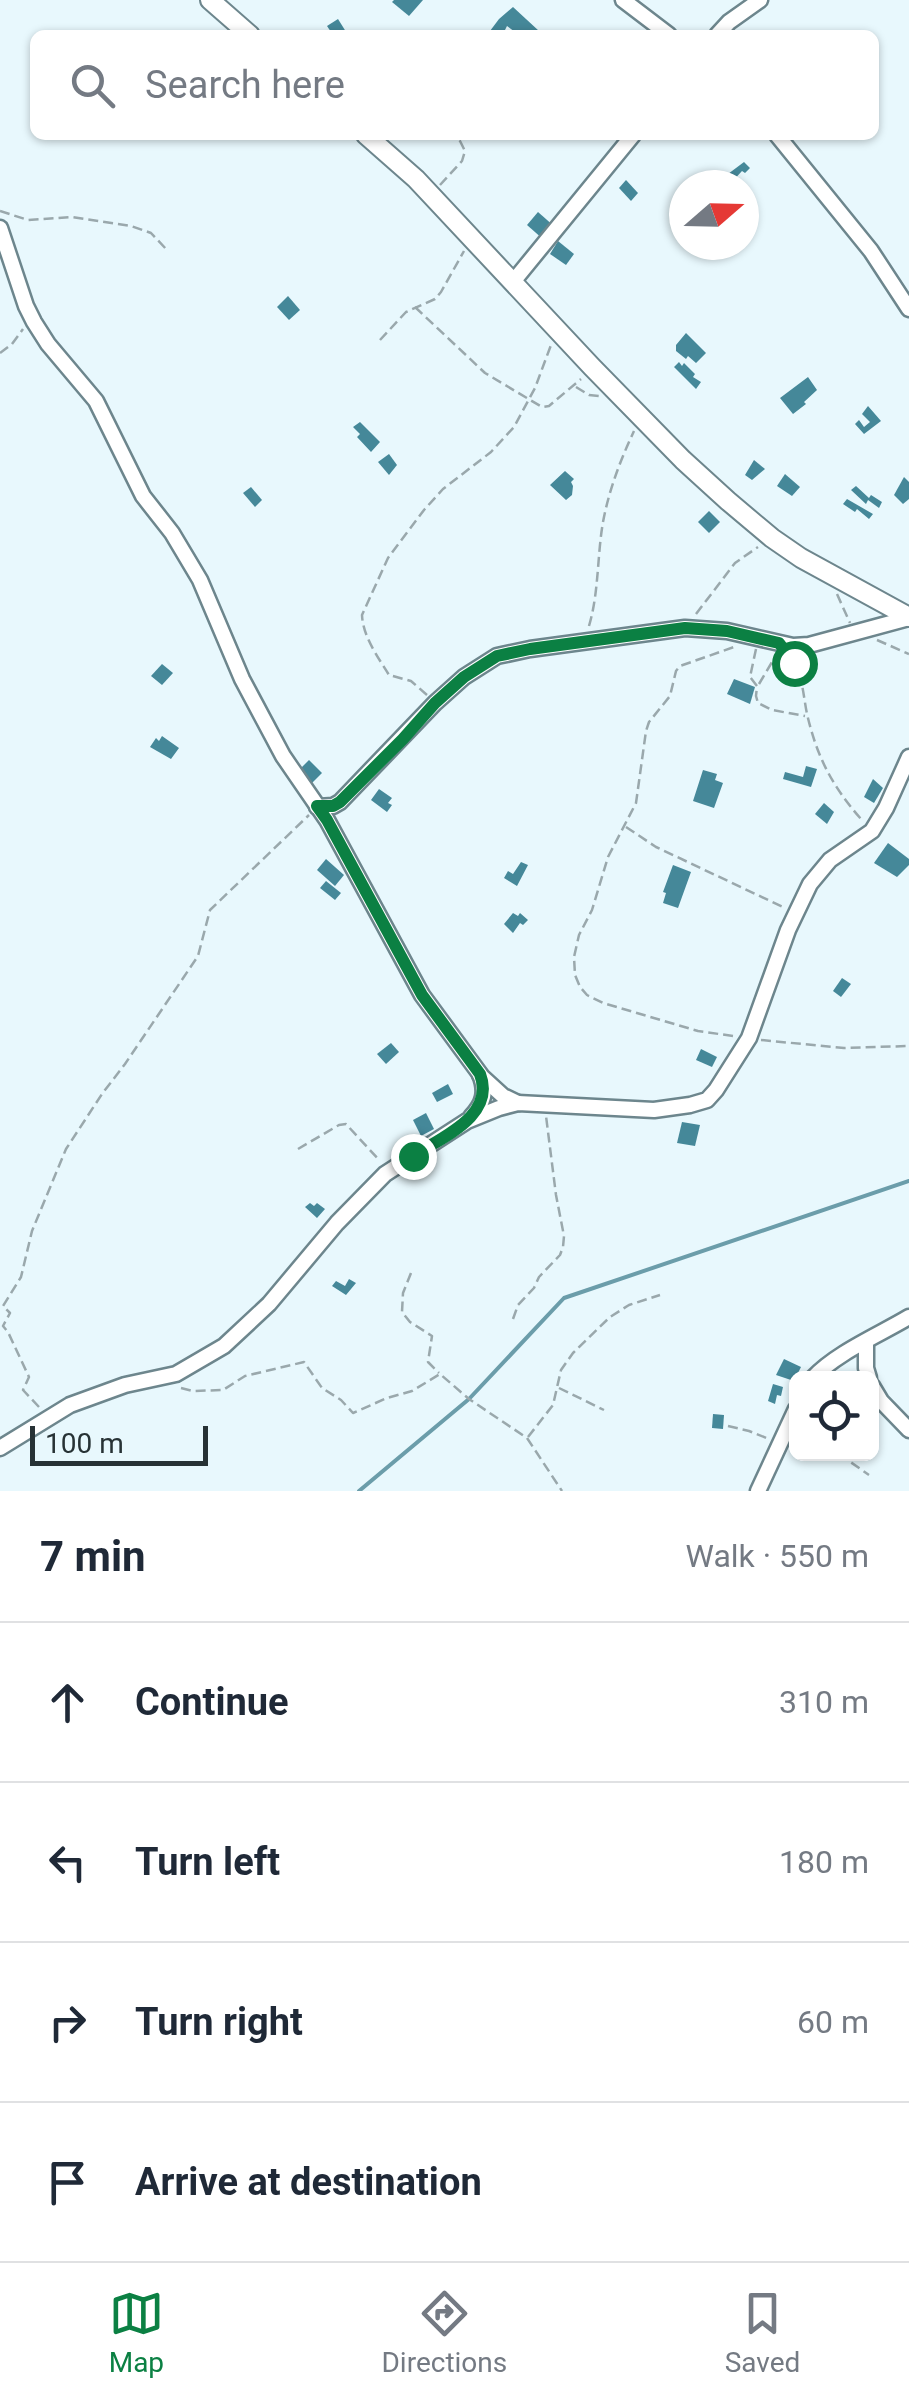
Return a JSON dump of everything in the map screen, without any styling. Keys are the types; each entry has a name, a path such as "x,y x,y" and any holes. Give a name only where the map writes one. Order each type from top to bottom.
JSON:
{"main road":[{"path":"210,0 244,30"},
{"path":"372,140 431,194 683,460 772,538 909,618"}],"street":[{"path":"623,0 662,30"},
{"path":"722,30 760,0"},
{"path":"512,283 629,140"},
{"path":"781,140 871,250 909,309"},
{"path":"0,228 34,322 96,402 143,496 191,564 211,601 242,679 283,756 327,820 422,995 480,1074 518,1103"},
{"path":"317,806 340,802 435,703 464,677 497,656 685,628 727,631 782,646 809,645 909,618"},
{"path":"0,1448 70,1406 125,1385 169,1376 207,1357 246,1328 385,1174 467,1121 518,1103 654,1110 706,1100 749,1038 810,884 820,870 872,831 909,757"},
{"path":"467,1121 484,1098 480,1074"},
{"path":"821,1371 841,1355 909,1317"},
{"path":"866,1343 867,1371"},
{"path":"879,1399 909,1430"},
{"path":"758,1491 789,1426"}],"path":[{"path":"431,194 462,161 466,151 458,140"},
{"path":"0,211 28,220 72,217 131,226 151,233 167,250"},
{"path":"380,340 406,312 441,292 472,237"},
{"path":"415,308 485,373 546,408 592,367"},
{"path":"0,353 34,322"},
{"path":"435,703 417,684 390,675 370,642 362,615 381,570 406,533 443,490 491,452 514,427 530,399 556,330"},
{"path":"574,386 595,397 616,391"},
{"path":"584,642 595,605 610,490 640,416"},
{"path":"685,628 735,564 772,538"},
{"path":"834,577 843,610 857,631 909,654"},
{"path":"757,686 750,677 758,638"},
{"path":"758,638 686,663 676,671 670,696 649,722 636,803 608,857 592,910 576,944 574,975 587,995 603,1003 698,1031 844,1048 909,1046"},
{"path":"808,716 762,707 756,699 757,686 782,646 802,678 822,764 832,783 872,831"},
{"path":"32,1428 40,1412 23,1391 29,1377 3,1326 10,1314 3,1306 21,1277 32,1230 66,1149 198,956 210,910 317,806"},
{"path":"624,826 656,846 796,913"},
{"path":"513,1319 518,1305 564,1247 546,1104"},
{"path":"298,1149 346,1124 380,1161 401,1162"},
{"path":"411,1273 401,1300 402,1312 432,1336 428,1362 479,1406 527,1438 562,1491"},
{"path":"527,1438 554,1406 558,1378 565,1363 592,1334 629,1305 660,1295"},
{"path":"169,1376 187,1390 223,1390 246,1376 304,1362 322,1388 353,1413 412,1391 440,1374"},
{"path":"558,1388 604,1410"},
{"path":"728,1426 782,1442"},
{"path":"849,1461 869,1475"}],"building":[{"path":"394,0 423,0 409,16"},
{"path":"513,7 538,30 512,30 507,26 505,30 491,30"},
{"path":"338,19 345,30 330,30 327,26"},
{"path":"744,162 750,168 748,170 733,170"},
{"path":"626,180 638,193 631,201 619,188"},
{"path":"538,212 555,227 544,240 527,225"},
{"path":"558,241 574,254 566,265 550,254"},
{"path":"288,296 300,310 289,320 277,307"},
{"path":"686,333 706,353 696,363 676,351"},
{"path":"679,362 701,382 696,389 674,367"},
{"path":"808,377 817,390 793,414 780,398"},
{"path":"868,406 881,421 864,434 855,424 859,420 864,427 870,422 862,414"},
{"path":"360,422 380,442 371,452 353,427"},
{"path":"389,454 397,465 389,475 378,462"},
{"path":"754,460 765,469 752,480 745,475"},
{"path":"565,471 574,479 572,495 566,500 550,485"},
{"path":"785,474 800,487 792,496 777,486"},
{"path":"904,477 909,482 909,499 903,504 894,495"},
{"path":"856,486 869,498 871,495 882,502 879,508 868,500 866,504 851,490"},
{"path":"251,487 262,500 255,507 243,493"},
{"path":"847,499 873,514 869,519 857,509 855,512 843,504"},
{"path":"709,511 720,522 709,533 698,522"},
{"path":"162,664 173,673 162,685 151,676"},
{"path":"734,679 755,687 750,704 727,694"},
{"path":"162,736 179,748 171,759 150,747"},
{"path":"309,760 322,773 312,783 299,770"},
{"path":"806,766 817,769 811,787 783,779 785,772 803,777"},
{"path":"703,770 717,774 715,780 723,783 714,808 693,801"},
{"path":"873,779 883,788 874,803 864,797"},
{"path":"379,789 392,798 387,812 371,800"},
{"path":"824,803 834,812 827,824 815,814"},
{"path":"888,843 909,859 909,865 897,877 874,863"},
{"path":"326,859 344,875 335,886 317,870"},
{"path":"521,862 528,865 517,886 504,878 508,871 513,874"},
{"path":"673,865 691,872 678,908 663,903"},
{"path":"326,881 341,893 335,900 320,888"},
{"path":"513,913 528,920 513,933 504,924"},
{"path":"842,978 851,984 841,997 833,991"},
{"path":"391,1043 399,1052 386,1064 377,1054"},
{"path":"701,1049 717,1057 712,1067 696,1060"},
{"path":"448,1084 453,1094 437,1102 432,1093"},
{"path":"426,1113 434,1129 421,1136 413,1120"},
{"path":"682,1122 700,1125 695,1146 677,1143"},
{"path":"310,1203 325,1209 317,1218 305,1207"},
{"path":"349,1279 356,1283 346,1295 332,1286 336,1281 345,1286"},
{"path":"784,1359 801,1367 799,1371 789,1371 789,1379 776,1375"},
{"path":"773,1384 783,1387 775,1404 768,1401"},
{"path":"713,1414 724,1415 723,1429 712,1428"}],"waterway":[{"path":"359,1491 469,1399 564,1298 909,1181"}],"route":[{"path":"413,1156 467,1121 484,1098 483,1084 480,1074 415,983 317,806 325,808 340,802 435,703 464,677 497,656 685,628 727,631 779,643 794,663"}]}
